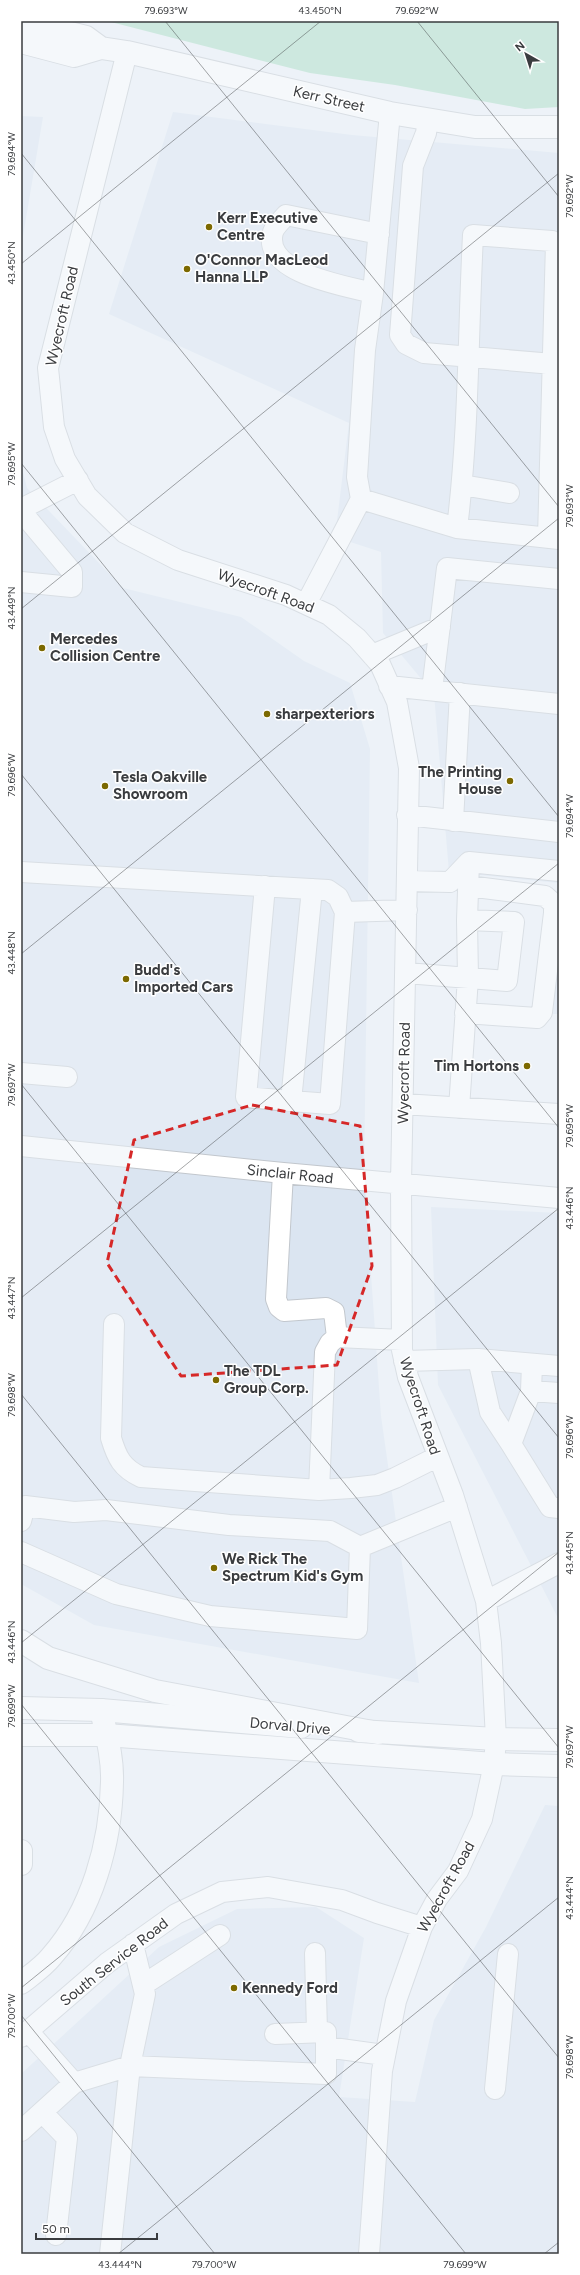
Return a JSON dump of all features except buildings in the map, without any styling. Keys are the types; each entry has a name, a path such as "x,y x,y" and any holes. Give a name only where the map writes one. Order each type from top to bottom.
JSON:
{"main road":[{"name":"Kerr Street","path":"21,21 86,37 101,48"},
{"name":"Kerr Street","path":"21,42 74,56 101,48 127,52 390,113 428,120 475,127 559,127"},
{"path":"21,1641 48,1658 155,1692 378,1733"},
{"name":"Dorval Drive","path":"21,1708 101,1710 378,1733 496,1739 559,1740"},
{"path":"21,1983 51,1958 78,1920 96,1877 107,1830 112,1782 101,1710"},
{"name":"Dorval Drive","path":"21,1735 106,1735 494,1764 559,1766"},
{"path":"21,1851 21,1864"}],"street":[{"name":"Wyecroft Road","path":"127,52 48,368 54,426 65,459 87,496 125,533 178,560 286,595 306,604 329,615 356,638 380,664 397,702 409,768 401,1184 402,1340 404,1361 456,1507 486,1601 491,1643 496,1739 494,1764 482,1819 458,1871 437,1899 422,1927 396,2001 384,2055 369,2254"},
{"path":"306,604 361,499 356,477 365,350 373,293 390,113"},
{"path":"428,120 426,133 413,166 400,335 406,344 424,354 553,364"},
{"path":"373,293 307,275 283,264 271,242 273,230 286,215 379,234"},
{"path":"361,499 457,528 553,539 553,364 556,243 473,235 469,358 462,484 457,528"},
{"path":"21,582 72,587 72,572 21,510 78,480"},
{"path":"462,484 509,493"},
{"path":"432,690 447,568 559,579"},
{"path":"372,655 440,627"},
{"path":"390,686 559,704"},
{"path":"453,820 460,693"},
{"path":"407,815 559,832"},
{"path":"407,881 450,882 469,862"},
{"path":"469,862 559,871"},
{"path":"459,1108 468,978 466,920 469,862"},
{"path":"21,872 265,886 328,890 338,897 345,912 330,1104 246,1098 265,886"},
{"path":"465,1013 537,1018 542,1012 554,914 554,904 545,896 468,886"},
{"path":"291,1101 312,889"},
{"path":"345,912 407,910"},
{"path":"406,973 507,981 514,922 466,920"},
{"path":"21,1073 66,1077"},
{"path":"403,1104 559,1114"},
{"name":"Sinclair Road","path":"21,1146 283,1173 559,1198"},
{"path":"283,1173 276,1299 279,1307 284,1311 326,1308 334,1312 337,1337"},
{"path":"114,1324 111,1438 116,1456 129,1472 141,1477 319,1490 376,1485 396,1478 437,1457"},
{"path":"319,1490 325,1352 330,1343 337,1337 402,1340"},
{"path":"404,1361 478,1359 559,1366"},
{"path":"478,1359 490,1412 550,1507 559,1508"},
{"path":"511,1444 531,1391 532,1364"},
{"path":"531,1391 559,1393"},
{"path":"21,1521 25,1506 74,1512 106,1510 229,1525 330,1531 360,1547"},
{"path":"360,1547 456,1507"},
{"path":"21,1552 116,1594 210,1616 357,1629 360,1547"},
{"path":"486,1601 559,1563"},
{"name":"South Service Road","path":"24,2034 107,1963 133,1944 176,1914 222,1892 268,1887 342,1900 422,1927"},
{"path":"143,1985 220,1935"},
{"path":"110,2254 130,2066 145,1994 133,1944"},
{"path":"21,2131 74,2083 130,2066 326,2074 315,1953"},
{"path":"495,2089 508,1954"},
{"path":"24,2034 74,2083"},
{"path":"275,2034 322,2040 384,2055"},
{"path":"42,2112 67,2138 56,2235"}],"highlighted area":[{"path":"252,1105 360,1126 372,1266 337,1365 181,1376 107,1263 134,1140"}],"shaded area":[{"path":"173,112 352,135 559,153 559,883 449,872 434,694 383,633 381,552 335,537 349,423 109,314"},
{"path":"21,116 43,117 21,248"},
{"path":"21,464 27,488 123,588 241,617 304,661 350,683 370,749 364,1175 381,1416 419,1683 94,1625 21,1584"},
{"path":"559,950 559,1014 553,1014"},
{"path":"431,1207 559,1213 559,1620 438,1385"},
{"path":"545,1805 559,1806 559,2254 21,2254 21,2074 159,1947 237,1909 316,1907 364,1938 339,2097 415,2102 434,2020 486,1927"}],"green space":[{"path":"107,21 559,21 559,107 525,109 395,85 310,73"}],"place":[{"name":"Kerr Executive Centre","path":"209,227"},
{"name":"O'Connor MacLeod Hanna LLP","path":"187,269"},
{"name":"Mercedes Collision Centre","path":"42,648"},
{"name":"sharpexteriors","path":"267,714"},
{"name":"The Printing House","path":"510,781"},
{"name":"Tesla Oakville Showroom","path":"105,786"},
{"name":"Budd's Imported Cars","path":"126,979"},
{"name":"Tim Hortons","path":"527,1066"},
{"name":"The TDL Group Corp.","path":"216,1380"},
{"name":"We Rick The Spectrum Kid's Gym","path":"214,1568"},
{"name":"Kennedy Ford","path":"234,1988"}]}
